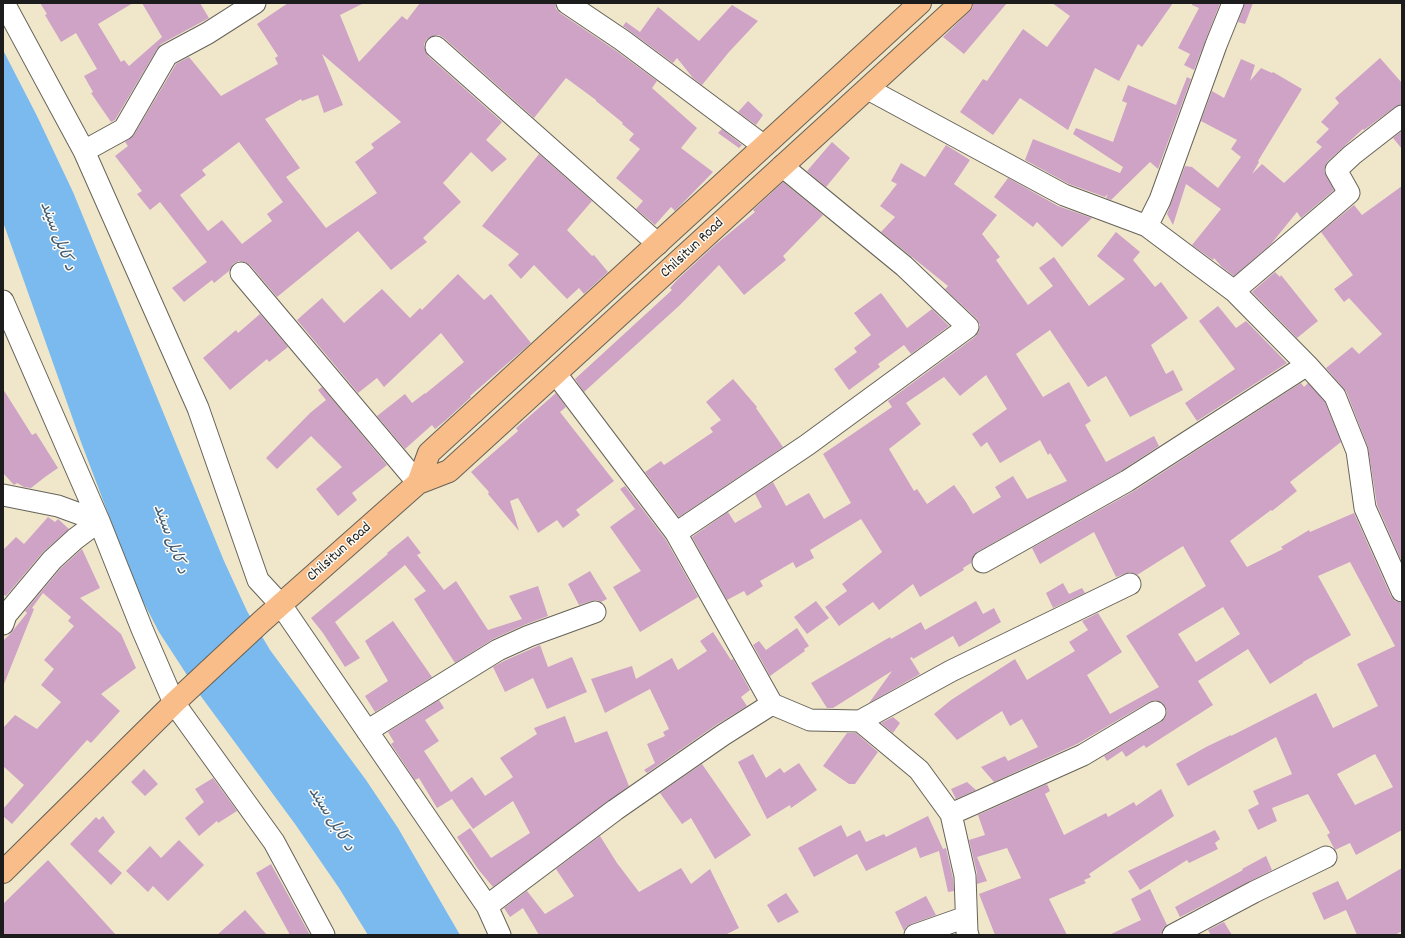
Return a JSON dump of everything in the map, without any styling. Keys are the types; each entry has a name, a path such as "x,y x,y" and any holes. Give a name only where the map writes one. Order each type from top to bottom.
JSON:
{"main road":[{"name":"Chilsitun Road","path":"418,483 429,453 920,3"},
{"name":"Chilsitun Road","path":"3,872 180,698 261,622 418,483 449,471 961,3"}],"street":[{"path":"4,3 84,151 198,408 258,580 281,605 487,906 500,935"},
{"path":"84,151 124,129 167,55 208,33 255,3"},
{"path":"567,3 622,40 764,146"},
{"path":"1147,226 1160,200 1216,45 1233,3"},
{"path":"436,47 658,244"},
{"path":"868,88 1064,195 1147,226 1234,291 1336,396 1357,451 1364,508 1402,591"},
{"path":"1234,291 1349,194 1336,170 1352,155 1402,116"},
{"path":"676,533 807,445 968,327 904,266 782,166"},
{"path":"241,273 418,483"},
{"path":"3,301 98,521 142,629 180,698 274,842 324,935"},
{"path":"983,562 1127,481 1307,365"},
{"path":"556,374 676,533 772,704 810,720 860,721 951,671 1130,584"},
{"path":"3,495 58,506 98,521"},
{"path":"4,618 52,560 98,521"},
{"path":"367,731 498,650 529,636 595,612"},
{"path":"487,906 616,810 723,735 772,704"},
{"path":"950,814 1083,755 1155,712"},
{"path":"860,721 919,770 950,814 965,876 967,926 915,935"},
{"path":"1173,935 1254,892 1326,857"}],"water":[{"name":"د کابل سيند","path":"3,50 37,116 73,192 224,561 247,611 270,650 366,780 398,828 460,935 368,935 339,888 295,824 200,695 159,632 137,590 81,442 3,222"}],"building":[{"path":"40,3 133,3 98,24 121,62 124,60 129,66 162,37 142,3 200,3 209,18 161,44 115,120 111,122 91,93 93,92 84,76 97,69 76,33 61,42 45,15 47,14"},
{"path":"288,3 364,3 340,15 359,62 402,16 407,20 420,3 555,3 556,9 560,13 615,50 657,81 652,88 697,128 681,148 713,172 675,211 671,207 655,225 636,209 643,201 616,178 640,149 629,140 634,134 596,100 566,78 534,118 444,38 439,35 433,36 427,39 424,44 428,56 502,122 486,140 507,159 492,172 471,152 443,183 461,202 423,238 427,242 391,270 358,231 277,297 250,265 239,261 233,264 229,271 214,283 212,280 184,302 172,288 207,262 160,202 150,210 137,194 142,191 115,156 128,146 125,142 134,135 176,64 189,57 221,96 278,64 275,58 278,56 257,24","holes":["322,54 401,122 371,144 374,148 355,162 377,193 326,228 286,177 300,168 265,119 301,99 302,101 318,95 324,113 343,105","239,142 283,202 267,214 272,221 242,244 222,220 208,231 180,195 206,175 202,170"]},
{"path":"973,3 1007,3 964,54 943,37 969,12 973,7"},
{"path":"1052,3 1173,3 1142,47 1138,44 1119,81 1095,68 1068,130 1020,98 993,135 960,112 983,79 987,81 1023,29 1047,47 1070,16"},
{"path":"1192,3 1220,3 1194,70 1184,65 1190,54 1178,48 1199,8 1192,5"},
{"path":"1245,3 1253,3 1245,24 1238,22"},
{"path":"732,5 758,21 729,52 702,85 693,78 677,58 673,63 623,26 626,22 640,32 658,7 699,41"},
{"path":"1380,58 1402,83 1402,104 1395,107 1364,130 1363,129 1328,161 1324,171 1334,190 1301,218 1297,212 1271,244 1234,276 1222,267 1214,258 1213,260 1192,245 1221,209 1186,184 1173,225 1167,214 1185,166 1192,167 1218,188 1241,157 1231,149 1237,140 1201,121 1212,91 1224,98 1241,59 1255,65 1250,81 1261,68 1272,73 1273,72 1302,89 1258,161 1259,162 1252,174 1262,164 1284,183 1322,147 1316,142 1329,129 1321,122 1339,103 1335,98"},
{"path":"1187,77 1191,79 1158,169 1150,162 1111,200 1106,198 1108,194 1105,197 1069,184 1025,160 1033,139 1120,173 1123,167 1073,134 1076,128 1113,142 1127,103 1122,101 1128,85 1176,105"},
{"path":"748,101 763,115 756,125 738,112"},
{"path":"722,129 742,145 739,148 718,133"},
{"path":"1402,131 1402,149 1393,138"},
{"path":"832,142 850,158 826,187 807,171"},
{"path":"946,145 970,160 954,184 997,215 982,234 1000,257 996,260 1028,305 1053,286 1039,268 1054,257 1089,306 1125,279 1097,256 1116,232 1140,252 1133,260 1155,287 1161,282 1188,318 1151,345 1166,374 1173,370 1183,390 1130,417 1106,376 1088,387 1050,330 1016,354 1043,397 1069,382 1091,421 1085,425 1106,462 1154,436 1159,446 1121,471 977,552 973,556 971,563 963,568 964,570 920,597 913,584 879,610 873,602 839,626 825,607 847,591 842,584 882,552 861,519 810,550 814,558 796,568 793,562 760,581 763,586 747,596 744,591 727,600 692,537 728,512 735,523 762,507 755,494 773,482 786,506 809,493 824,519 851,503 823,454 892,407 888,401 975,337 979,332 980,325 977,319 945,289 948,286 881,232 895,217 880,206 897,184 891,181 901,163 925,177","holes":["986,375 1007,409 972,434 981,447 987,442 1000,463 1040,440 1048,455 1050,453 1067,481 1027,499 1013,476 995,487 1001,497 973,514 954,485 927,504 917,489 914,491 889,449 921,424 906,403 944,377 960,396"]},
{"path":"539,154 592,201 567,230 592,256 594,255 608,272 584,294 579,288 567,299 534,265 521,279 508,265 519,254 482,226"},
{"path":"1008,178 1058,206 1092,218 1062,247 1037,222 1033,227 994,197"},
{"path":"783,182 823,215 783,256 786,260 744,295 719,265 680,305 584,392 575,379 672,290 670,288 678,279 715,245 755,212 753,210"},
{"path":"1402,186 1402,562 1377,505 1368,447 1346,391 1326,368 1352,347 1359,354 1382,334 1349,298 1344,302 1334,289 1353,275 1321,232 1354,205 1362,215"},
{"path":"1275,272 1280,277 1281,275 1318,321 1297,338 1252,292"},
{"path":"458,274 484,300 491,294 531,343 470,396 471,397 446,420 435,429 432,425 405,449 377,416 405,394 412,403 464,362 441,333 384,387 377,378 358,393 297,320 322,298 344,323 382,289 410,318 420,308 422,310"},
{"path":"881,293 907,328 932,309 949,326 911,354 904,345 878,364 880,367 849,390 834,369 857,352 854,348 871,335 854,313"},
{"path":"1218,306 1236,328 1246,321 1287,363 1197,421 1185,403 1235,369 1199,321"},
{"path":"260,314 288,347 269,362 267,359 230,390 203,358 236,330 238,333"},
{"path":"733,379 757,407 756,408 783,447 679,517 645,472 661,461 664,465 713,432 710,428 721,420 706,402"},
{"path":"1301,383 1304,387 1308,383 1325,402 1341,442 1290,482 1297,491 1230,541 1247,567 1283,549 1281,547 1309,530 1310,532 1354,513 1391,596 1395,601 1402,603 1402,830 1356,855 1350,843 1335,850 1327,835 1330,833 1308,794 1272,808 1277,821 1258,830 1248,810 1259,804 1253,791 1292,774 1276,737 1188,786 1176,764 1206,747 1316,693 1333,728 1378,706 1357,664 1395,646 1350,562 1318,576 1351,635 1303,662 1270,684 1248,649 1198,681 1213,705 1146,748 1144,745 1126,757 1122,751 1107,761 1104,756 1161,722 1166,717 1167,711 1161,702 1155,700 1149,702 1077,744 994,782 981,767 1005,756 1008,761 1038,747 1022,719 1010,726 1002,711 957,740 934,714 951,700 1015,659 1027,680 1075,651 1069,642 1088,630 1082,621 1098,613 1122,652 1087,675 1110,714 1159,687 1126,636 1206,586 1183,546 1137,575 1130,572 1116,577 1094,532 1040,564 1032,548 1134,491","holes":["1223,607 1240,634 1196,662 1178,634","1375,754 1393,787 1355,805 1337,774"]},
{"path":"322,387 387,465 352,493 357,500 338,516 316,489 342,467 311,436 277,469 266,458 310,413 326,400 318,390"},
{"path":"3,389 32,435 36,433 58,468 31,488 24,487 17,483 14,485 3,473"},
{"path":"556,393 566,407 560,412 614,481 576,510 580,515 563,528 557,520 538,533 518,498 510,501 519,531 488,494 489,492 471,472 518,431 516,428"},
{"path":"625,486 666,540 698,597 640,632 613,587 641,571 610,527 635,509 620,489"},
{"path":"48,517 55,522 58,519 69,529 43,552 6,596 3,594 3,550 16,537 24,544"},
{"path":"408,536 421,553 417,555 444,590 456,581 488,630 522,619 509,596 538,586 548,616 493,639 455,663 414,599 426,591 405,565 335,622 360,658 345,667 323,633 311,618"},
{"path":"82,549 100,588 80,598 121,634 136,668 101,694 120,711 91,743 87,740 12,824 3,816 3,809 24,785 3,766 3,728 15,715 37,729 61,702 41,685 54,669 44,660 74,626 68,621 71,617 43,593 32,608 34,609 4,684 3,641 27,613 25,611 61,568"},
{"path":"590,571 607,599 601,602 597,600 579,605 568,584"},
{"path":"1063,583 1069,594 1082,588 1085,593 1053,608 1046,593"},
{"path":"816,601 829,618 807,634 794,617"},
{"path":"976,601 983,614 994,608 1001,622 959,647 953,636 913,659 912,657 910,658 920,674 869,703 892,671 833,708 827,708 811,683 890,637 891,639 921,622 925,630"},
{"path":"393,621 432,677 375,712 365,696 388,681 365,641"},
{"path":"797,628 809,646 804,649 805,651 770,676 753,645 759,641 766,650"},
{"path":"713,632 731,660 733,659 750,690 741,697 747,706 716,725 647,773 644,770 655,763 647,744 665,736 663,732 669,729 650,689 605,713 591,679 632,666 636,679 672,658 678,670 707,651 700,641"},
{"path":"540,645 548,667 572,657 587,692 547,709 533,678 505,692 493,667"},
{"path":"439,700 444,708 425,720 439,741 424,751 451,792 472,777 485,796 513,777 500,758 537,734 534,728 565,716 575,743 607,731 629,786 493,887 478,869 457,837 470,828 491,858 530,833 513,801 473,829 452,799 437,808 419,778 415,780 391,744 394,742 388,732"},
{"path":"893,717 900,723 893,733 881,723"},
{"path":"847,733 856,733 878,752 855,784 849,784 823,766"},
{"path":"753,754 766,778 780,768 784,773 799,763 817,790 791,808 790,805 767,819 738,762"},
{"path":"702,764 751,835 715,859 691,818 682,824 660,793"},
{"path":"144,769 158,784 145,796 131,782"},
{"path":"213,778 237,811 218,823 217,821 199,836 185,818 204,802 195,789"},
{"path":"967,782 976,790 956,799 951,789"},
{"path":"1047,784 1050,791 1045,794 1064,835 1106,813 1108,817 1134,802 1136,806 1161,789 1174,816 1089,874 1091,877 1084,880 1086,883 1049,899 1067,935 995,935 979,894 1021,878 1007,848 977,857 987,881 977,884 977,873 969,840 985,835 978,815"},
{"path":"103,816 115,832 98,851 122,873 111,885 70,844 96,817 99,820"},
{"path":"928,816 943,849 946,848 953,878 954,891 948,892 939,851 920,858 916,847 866,871 857,854 814,877 798,848 841,825 847,837 860,830 866,842 884,834 886,837"},
{"path":"1215,830 1220,839 1215,843 1218,849 1189,863 1187,860 1140,890 1128,871"},
{"path":"600,836 617,863 639,892 681,868 691,884 710,869 739,928 725,935 539,935 523,908 510,917 504,908 527,891 545,914 574,896 556,869"},
{"path":"179,840 204,865 168,901 153,886 148,892 126,871 150,846 161,858"},
{"path":"1266,856 1272,870 1180,917 1175,907"},
{"path":"48,860 116,935 3,935 3,904"},
{"path":"271,864 310,935 290,935 256,873"},
{"path":"1402,868 1402,931 1395,935 1357,935 1346,910 1324,920 1312,893 1338,881 1347,900"},
{"path":"1150,889 1167,925 1163,928 1162,933 1157,935 1109,935 1141,920 1131,899"},
{"path":"786,893 799,912 778,923 767,905"},
{"path":"926,896 936,915 911,924 906,927 904,931 895,912"},
{"path":"245,910 267,935 217,935"},
{"path":"1224,922 1232,935 1211,935 1208,930"}]}
